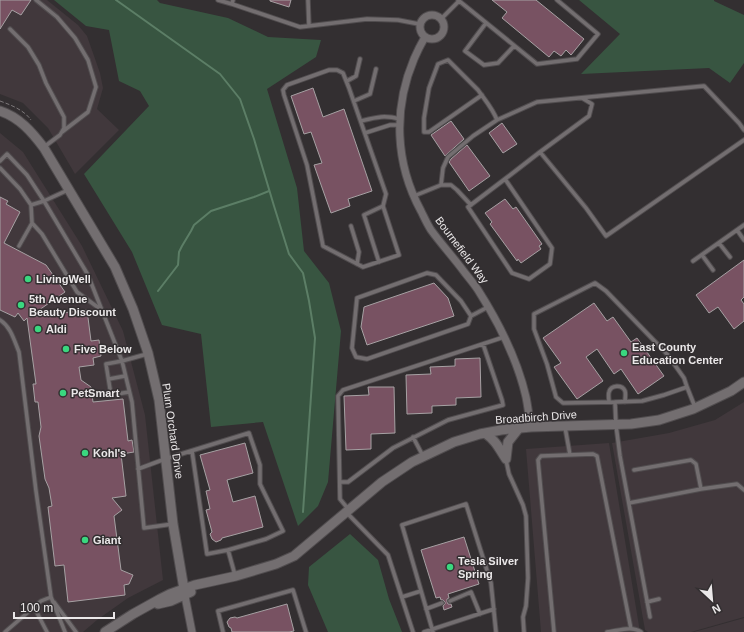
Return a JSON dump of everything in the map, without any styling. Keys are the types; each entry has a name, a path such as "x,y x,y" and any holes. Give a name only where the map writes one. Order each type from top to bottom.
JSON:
{"street":[{"path":"431,14 438,16 441,19 444,30 440,36 432,39 425,37 420,31 419,24 424,17 431,14"},
{"name":"Bournefield Way","path":"425,37 414,58 407,79 401,108 399,129 402,161 413,197 430,229 477,287 495,317 511,351 520,377 526,398 531,427"},
{"name":"Plum Orchard Drive","path":"0,111 16,118 31,131 44,148 115,267 133,309 148,353 159,400 173,524 192,632"},
{"name":"Broadbirch Drive","path":"105,632 147,606 171,601 195,585 236,576 276,564 294,556 382,482 412,462 454,442 485,433 519,428 616,425 659,420 696,408 743,386"},
{"path":"506,459 508,442 519,428"},
{"path":"485,433 499,446 506,459"}],"lane":[{"path":"36,0 57,17 75,38 88,60 96,87 88,112 44,148"},
{"path":"218,0 232,2 300,27 367,19 398,20 419,24"},
{"path":"308,0 309,26"},
{"path":"441,19 459,1 536,64 577,59 598,34 557,0"},
{"path":"486,23 464,51 484,65 498,63 514,46"},
{"path":"10,29 28,47 39,66 64,117 64,128 62,132"},
{"path":"346,81 356,76 360,59"},
{"path":"482,95 429,132 424,132 424,118 429,88 438,64 448,60 478,90 482,95 494,112 497,120"},
{"path":"354,101 370,94 376,69"},
{"path":"329,70 337,70 343,73 354,101 386,194 383,206 399,255 363,267 324,246 307,165 283,90 287,85 329,70"},
{"path":"441,185 443,168 448,157 473,136 497,120 537,102 704,86 744,130"},
{"path":"505,179 552,248 550,264 529,278 512,272 468,207 588,116 592,104 582,98"},
{"path":"361,121 380,117 390,117 400,122"},
{"path":"365,133 400,122"},
{"path":"540,152 586,208 606,236 744,140"},
{"path":"0,161 7,154 27,175 88,275 122,361 132,402 144,528 173,524"},
{"path":"0,168 20,189 31,205 32,223 19,246"},
{"path":"413,197 441,185 450,185 457,190 471,205"},
{"path":"31,205 69,190"},
{"path":"379,262 364,215 383,206"},
{"path":"32,223 42,234 77,292 103,311"},
{"path":"693,261 744,225"},
{"path":"351,226 359,252 357,264"},
{"path":"737,230 744,240"},
{"path":"719,242 730,257"},
{"path":"702,255 713,270"},
{"path":"471,316 461,301 436,275 427,273 357,298 352,348 356,356 367,359 468,324 471,316 488,307"},
{"path":"686,387 664,395 642,400 625,402 563,403 556,397 547,364 534,329 534,314 595,282 606,291 667,354 684,378 686,387 696,408"},
{"path":"0,320 12,333 19,352 51,597 64,632"},
{"path":"413,632 388,555 347,511 340,499 338,396 343,390 504,337"},
{"path":"340,482 348,482 393,448 448,420 503,405 483,344"},
{"path":"129,392 111,395 106,364 148,353"},
{"path":"109,379 125,376"},
{"path":"609,402 610,390 616,386 621,387 624,391 625,402"},
{"path":"615,402 620,456 650,617"},
{"path":"565,426 570,455"},
{"path":"138,469 165,459 249,433 260,465 260,484 283,531 266,539 228,550 207,554 192,451"},
{"path":"413,437 424,456"},
{"path":"554,632 538,460 541,456 593,454 597,456 630,629"},
{"path":"506,459 512,483 523,505 526,516 528,578 526,606 523,617 524,632"},
{"path":"634,470 690,460 696,464 701,489"},
{"path":"629,503 701,489 738,484 744,490"},
{"path":"433,631 402,525 466,504 491,583 496,632"},
{"path":"228,550 236,576"},
{"path":"223,632 218,611 293,590 306,632"},
{"path":"402,598 421,591"},
{"path":"450,601 471,592 480,614"},
{"path":"5,632 41,601 51,597"},
{"path":"51,597 76,632"},
{"path":"647,602 659,599"},
{"path":"426,609 442,603"},
{"path":"34,608 46,632"},
{"path":"424,632 433,631 494,609"},
{"path":"607,632 630,629 637,629 641,632"}],"shaded area":[{"path":"0,0 47,0 78,25 87,36 100,73 103,88 97,109 119,130 75,174 48,128 23,103 0,94"},
{"path":"0,133 23,152 82,246 123,331 145,415 163,580 128,598 83,632 0,632"},
{"path":"744,402 744,617 691,632 648,632 645,630 612,443 669,433 715,420"},
{"path":"609,443 640,632 541,632 526,449"},
{"path":"744,618 744,632 694,632"}],"green space":[{"path":"54,0 157,0 160,3 228,18 268,37 321,40 316,57 267,89 297,188 304,251 329,283 341,331 328,482 318,506 298,526 263,422 211,427 201,334 162,325 132,252 84,174 149,106 140,91 119,81 109,30 86,26"},
{"path":"579,0 714,0 744,15 744,63 730,83 709,68 581,74 620,34"},
{"path":"350,534 378,560 389,599 402,632 328,632 308,585 309,567"}],"building":[{"path":"0,0 31,0 21,15 12,10 0,29"},
{"path":"270,0 291,0 289,7"},
{"path":"492,0 536,0 584,39 571,55 566,50 561,56 554,51 549,57 502,18 507,12"},
{"path":"313,88 323,117 344,109 372,191 348,199 350,206 331,213 314,165 322,163 311,132 304,134 291,96"},
{"path":"451,121 464,139 445,156 431,135"},
{"path":"502,123 517,144 503,153 489,133"},
{"path":"467,145 490,176 469,191 449,162"},
{"path":"0,197 8,201 6,204 20,212 4,243 46,265 65,292 29,317 87,310 91,341 99,340 101,356 93,358 94,365 79,367 81,380 91,387 93,402 123,399 128,441 132,440 134,452 121,454 126,496 112,498 122,510 114,516 121,570 133,575 129,584 124,585 125,595 68,602 64,565 55,566 48,507 52,506 49,488 45,479 39,436 41,427 38,402 35,402 33,384 36,384 27,318 24,321 18,313 15,317 0,310"},
{"path":"505,199 513,209 516,207 542,244 539,246 541,249 521,263 518,259 517,261 490,224 492,222 485,213"},
{"path":"744,260 744,297 741,300 744,304 744,321 734,329 718,307 709,313 696,295"},
{"path":"434,283 448,298 454,316 367,345 361,327 364,307"},
{"name":"East County Education Center","path":"594,303 607,321 613,317 631,342 637,338 664,376 638,394 621,369 614,374 597,349 586,357 603,381 577,399 554,367 561,363 543,338"},
{"path":"480,358 481,397 456,398 456,405 432,406 432,413 407,414 406,375 431,374 430,367 455,366 455,359"},
{"path":"368,387 394,387 395,433 371,434 371,449 346,450 344,396 369,395"},
{"path":"245,443 253,473 227,480 233,502 255,496 263,527 222,538 216,542 212,539 210,534 212,532 206,510 210,509 206,491 210,490 200,455"},
{"name":"Tesla Silver Spring","path":"464,537 479,584 448,594 449,598 447,599 447,602 448,604 451,604 452,607 444,610 443,606 445,602 441,600 440,597 436,598 421,550"},
{"path":"287,604 294,631 232,632 227,622 230,618 237,618"}],"waterway":[{"path":"116,0 220,74 240,99 254,139 289,254 303,273 315,338 303,512"},
{"path":"158,291 178,265 179,252 194,225 211,211 269,191"}],"place":[{"name":"LivingWell","path":"28,279"},
{"name":"5th Avenue Beauty Discount","path":"21,305"},
{"name":"Aldi","path":"38,329"},
{"name":"Five Below","path":"66,349"},
{"name":"East County Education Center","path":"624,353"},
{"name":"PetSmart","path":"63,393"},
{"name":"Kohl's","path":"85,453"},
{"name":"Giant","path":"85,540"},
{"name":"Tesla Silver Spring","path":"450,567"}]}
